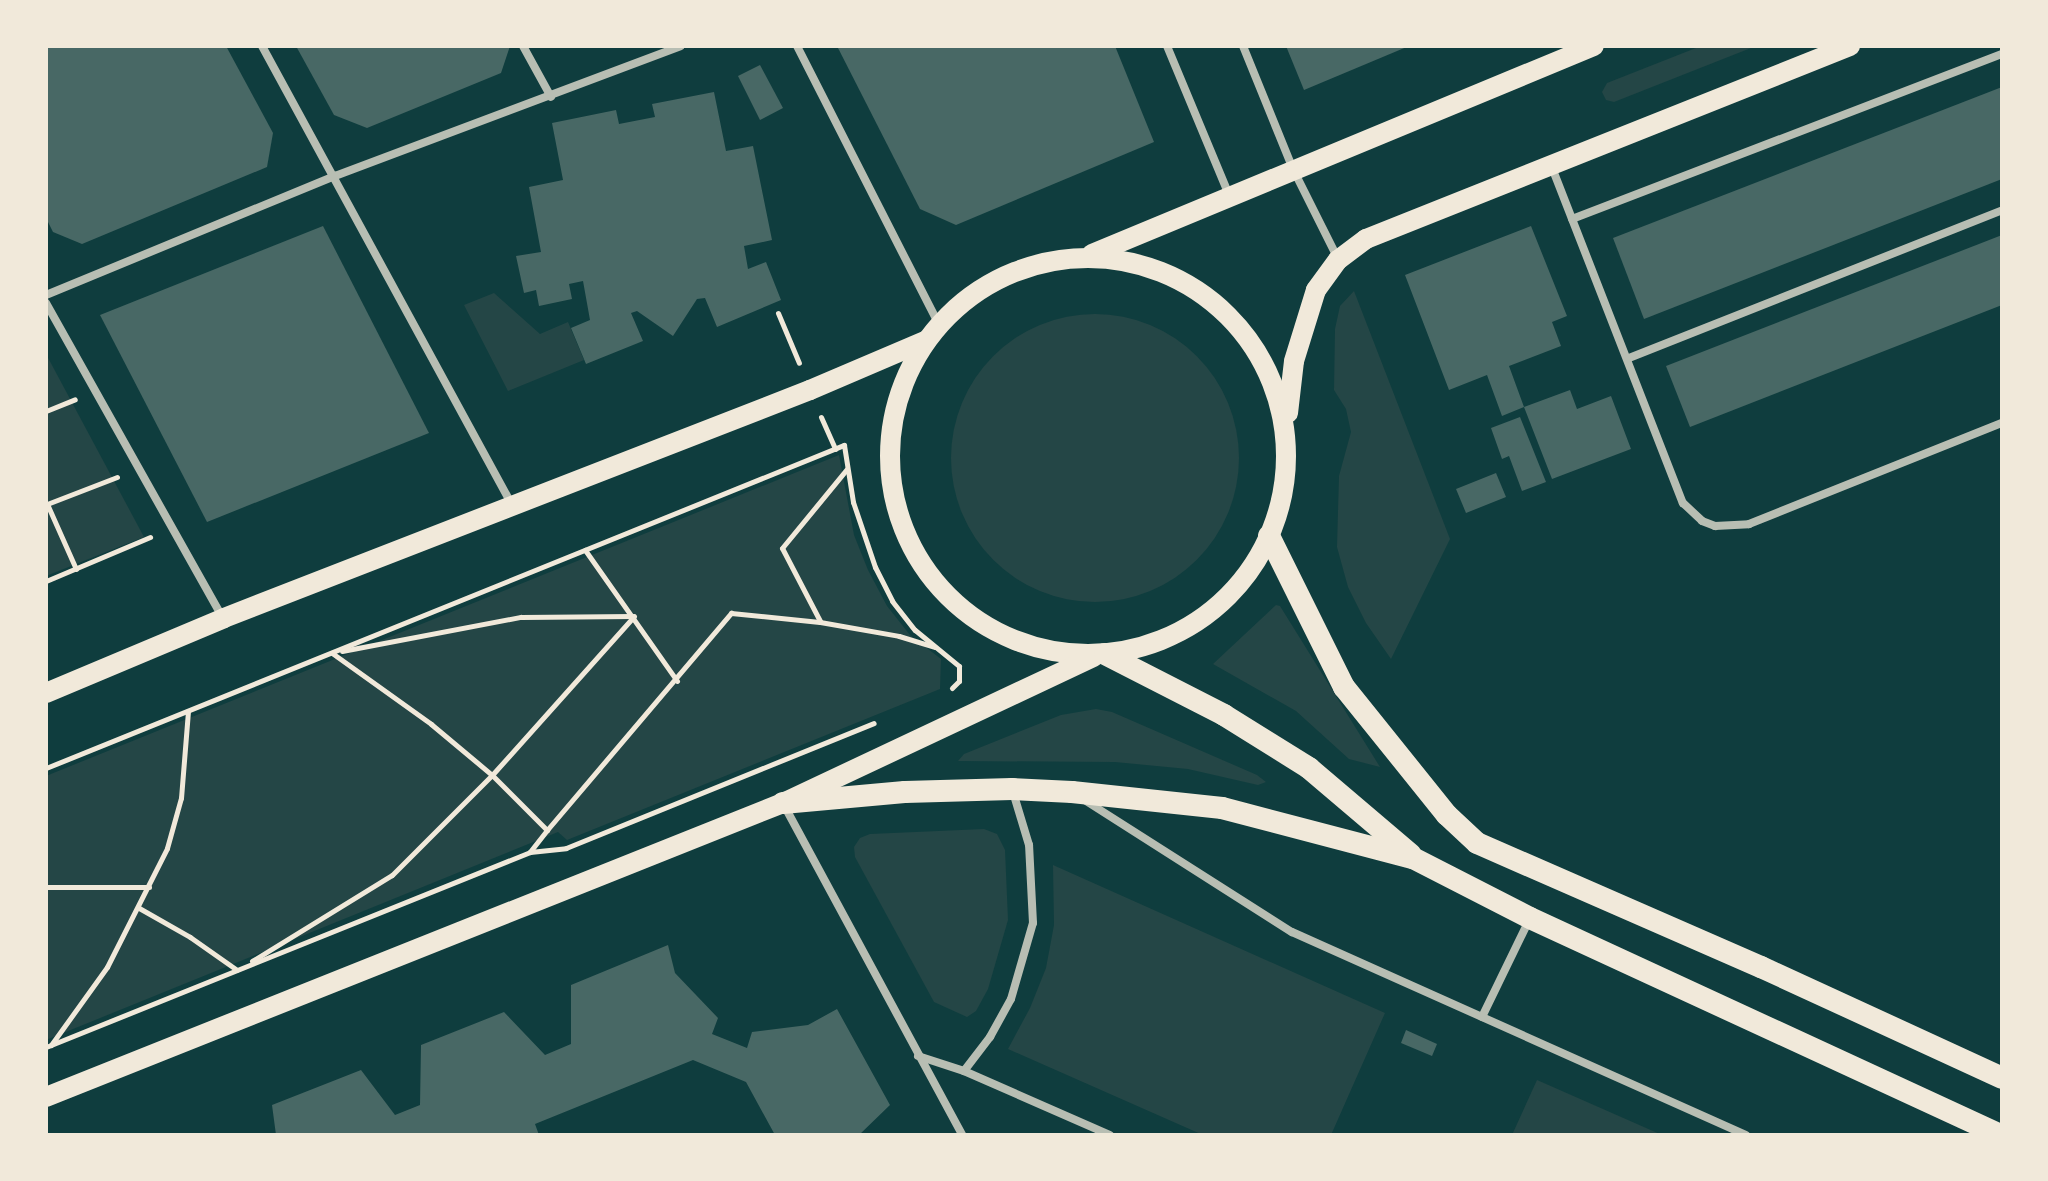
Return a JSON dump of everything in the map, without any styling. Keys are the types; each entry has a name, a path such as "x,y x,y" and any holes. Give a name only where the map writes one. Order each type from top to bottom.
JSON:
{"highway":[{"path":"1269,536 1344,687 1447,815 1477,843 1761,967 2002,1078"},
{"path":"1102,654 1224,715 1309,768 1413,858"},
{"path":"783,803 905,792 1012,789 1072,792 1222,808 1413,858 1530,918 2000,1135"}],"main road":[{"path":"1287,458 1281,411 1272,380 1258,352 1229,315 1191,285 1163,271 1117,259 1086,257 1051,260 1006,275 965,300 933,332 900,395 891,440 896,502 919,558 958,606 996,632 1053,652 1102,654 1151,645 1203,618 1238,586 1269,536 1285,484 1287,458 1288,390 1294,361 1316,290 1338,260 1378,234 1850,46"},
{"path":"1086,257 1587,47"},
{"path":"46,693 224,618 810,390 933,332"},
{"path":"46,1097 783,803 1102,654"}],"street":[{"path":"262,46 512,506"},
{"path":"523,46 551,97"},
{"path":"46,295 335,176 680,46"},
{"path":"797,46 933,332"},
{"path":"1167,46 1229,195"},
{"path":"1243,46 1293,169 1338,260"},
{"path":"1572,219 2002,54"},
{"path":"1550,164 1629,358 1683,503 1692,514 1715,526 1749,524 2002,423"},
{"path":"1629,358 2002,210"},
{"path":"46,303 224,618"},
{"path":"964,1071 990,1037 1011,999 1033,923 1029,845 1012,789"},
{"path":"1072,792 1292,932 1746,1135"},
{"path":"783,803 962,1135"},
{"path":"1482,1017 1530,918"},
{"path":"918,1056 964,1071 1110,1135"}],"path":[{"path":"68,385 83,412"},
{"path":"46,411 76,399"},
{"path":"46,768 844,445 861,533 892,601 959,666 959,681 946,694"},
{"path":"111,464 124,489"},
{"path":"820,622 782,548 847,469"},
{"path":"76,569 47,504 117,477"},
{"path":"46,581 151,539 144,527"},
{"path":"585,550 677,681"},
{"path":"530,852 677,681 731,613 820,622 899,636 937,648"},
{"path":"331,653 521,617 634,616"},
{"path":"237,970 392,875 492,775 634,616"},
{"path":"331,653 431,724 492,775 547,830"},
{"path":"48,1046 107,967 167,848 181,798 188,711"},
{"path":"48,1046 530,852 566,848 888,718"},
{"path":"46,887 150,887"},
{"path":"139,908 190,937 237,970"}],"shaded area":[{"path":"1701,46 1756,46 1614,102 1606,100 1602,92 1607,83"},
{"path":"1354,291 1450,539 1391,659 1366,623 1348,587 1337,547 1339,476 1351,432 1346,409 1334,390 1335,329 1340,306"},
{"path":"494,293 540,334 568,322 584,360 508,391 464,305"},
{"path":"1095,314 1123,317 1150,325 1197,356 1228,403 1236,430 1239,458 1236,486 1228,513 1197,560 1150,591 1123,599 1095,602 1067,599 1040,591 993,560 962,513 954,486 951,458 954,430 962,403 993,356 1040,325 1067,317"},
{"path":"46,354 144,537 46,576"},
{"path":"839,455 854,535 868,570 887,606 910,635 941,659 940,689 567,840 558,832 46,1040 46,776"},
{"path":"1276,605 1280,606 1380,767 1349,759 1296,711 1213,664"},
{"path":"1096,709 1112,712 1257,775 1266,782 1258,785 1188,769 1115,762 958,761 964,754 1061,715"},
{"path":"984,829 997,834 1005,850 1008,920 988,989 976,1011 967,1017 934,1002 855,857 854,847 860,838 870,834"},
{"path":"1053,865 1385,1013 1331,1135 1203,1135 1008,1049 1030,1008 1046,968 1054,925"},
{"path":"1537,1080 1662,1135 1512,1135"}],"building":[{"path":"46,46 226,46 273,133 267,167 82,244 53,232 46,218"},
{"path":"296,46 510,46 501,73 367,128 334,115"},
{"path":"837,46 1115,46 1154,142 956,225 920,209"},
{"path":"1286,46 1409,46 1304,90"},
{"path":"760,65 783,108 760,120 738,76"},
{"path":"2002,87 2002,179 1644,319 1613,238"},
{"path":"714,92 726,151 753,146 772,240 744,246 748,269 766,262 781,300 717,327 705,298 697,299 673,336 637,311 631,313 643,341 586,364 571,328 590,320 583,281 569,284 572,299 539,306 536,290 524,293 516,256 541,252 529,187 563,180 552,123 616,110 619,124 655,117 652,104"},
{"path":"323,226 429,433 207,522 100,315"},
{"path":"1531,226 1567,316 1552,322 1561,346 1509,366 1524,407 1502,416 1487,375 1449,390 1405,275"},
{"path":"2002,235 2002,305 1690,427 1666,366"},
{"path":"1570,390 1577,409 1611,396 1631,449 1552,479 1524,407"},
{"path":"1520,417 1546,482 1522,491 1509,456 1502,459 1491,428"},
{"path":"1496,473 1506,497 1466,513 1456,489"},
{"path":"668,945 675,973 718,1018 712,1034 747,1048 752,1032 808,1025 837,1009 890,1105 859,1135 775,1135 746,1082 693,1060 535,1124 539,1135 276,1135 272,1105 361,1070 395,1115 420,1105 421,1045 504,1012 545,1055 571,1044 571,985"},
{"path":"1406,1030 1437,1044 1432,1056 1401,1043"}]}
